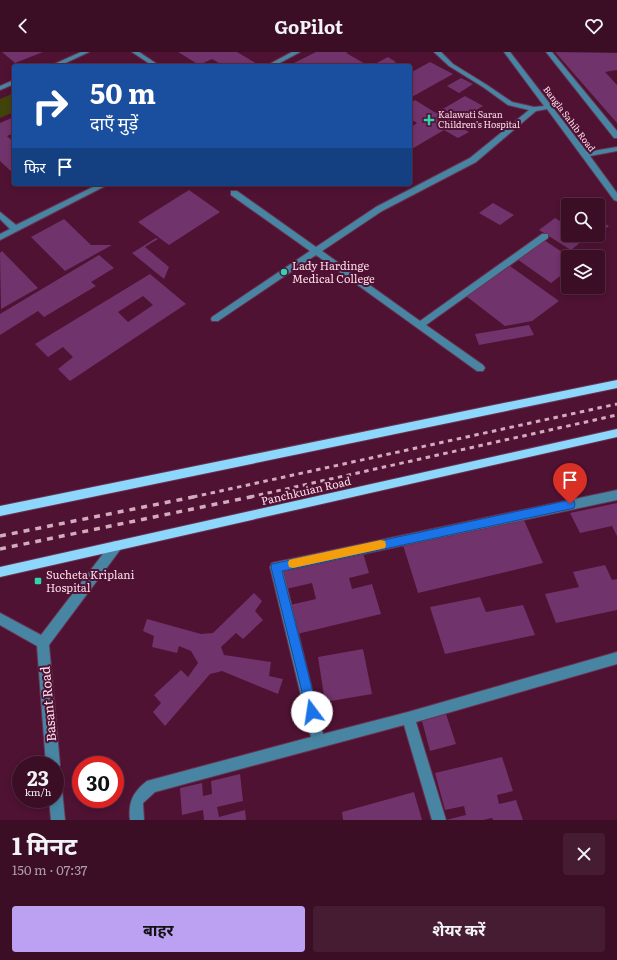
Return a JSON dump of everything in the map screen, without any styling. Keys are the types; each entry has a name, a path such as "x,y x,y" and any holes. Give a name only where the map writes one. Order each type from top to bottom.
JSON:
{"main road":[{"path":"0,511 617,384"},
{"name":"Panchkuian Road","path":"0,572 617,433"}],"street":[{"path":"57,64 86,52"},
{"path":"136,52 154,64"},
{"path":"143,56 152,52"},
{"path":"273,64 297,52"},
{"path":"437,52 451,65 485,86 510,104 534,109 548,107"},
{"name":"Bangla Sahib Road","path":"507,52 617,198"},
{"path":"549,52 617,136"},
{"path":"0,88 12,83"},
{"path":"215,319 379,209 473,160 534,109"},
{"path":"584,155 617,150"},
{"path":"0,237 101,186"},
{"path":"234,193 480,368"},
{"path":"0,215 15,229"},
{"path":"420,325 545,236"},
{"path":"319,742 276,567 617,495"},
{"path":"0,619 43,643 116,546"},
{"name":"Basant Road","path":"43,643 52,756"},
{"path":"136,820 135,807 141,794 152,786 408,718 617,658"},
{"path":"408,718 439,820"},
{"path":"57,808 58,820"}],"shaded area":[{"path":"12,94 12,113 0,118 0,99"}],"building":[{"path":"2,52 43,52 15,63"},
{"path":"178,52 237,52 257,64 221,64 212,59 201,64 197,64"},
{"path":"316,52 348,52 346,53 365,64 292,64"},
{"path":"555,52 617,53 617,70 605,72 617,85 617,123"},
{"path":"388,57 396,62 392,64 375,64"},
{"path":"430,62 453,74 412,97 412,72"},
{"path":"461,78 473,84 459,93 447,86"},
{"path":"465,96 483,106 454,123 469,132 458,138 444,130 412,149 412,127 417,123 412,120 412,102 415,100 436,113"},
{"path":"12,118 12,134 7,136 12,140 12,172 0,161 0,123"},
{"path":"189,190 220,212 169,245 138,222"},
{"path":"493,203 514,215 500,225 479,213"},
{"path":"555,218 561,222 561,242 581,242 571,250 539,230"},
{"path":"64,219 91,245 112,245 65,271 31,237"},
{"path":"605,224 609,226 605,229"},
{"path":"156,238 158,239 145,247 169,267 164,279 132,253"},
{"path":"544,240 561,251 561,275 551,283 517,259"},
{"path":"2,251 38,288 1,309 0,253"},
{"path":"99,255 114,268 91,282 96,286 44,317 38,311 0,335 0,314"},
{"path":"510,266 559,301 532,321 505,326 466,296"},
{"path":"150,274 186,304 70,381 58,369 73,357 63,347 48,357 35,344","holes":["143,296 153,305 128,322 118,312"]},
{"path":"529,325 534,335 479,345 475,334"},
{"path":"617,503 617,536 612,526 580,533 570,513"},
{"path":"523,518 543,563 418,593 403,545"},
{"path":"362,550 369,573 349,578 352,589 372,584 381,614 297,634 290,605 316,599 312,583 286,589 282,568"},
{"path":"605,565 612,580 617,579 617,610 556,623 545,594 579,587 573,572"},
{"path":"254,593 262,601 255,611 263,620 243,639 236,633 221,647 224,655 271,662 269,676 283,679 278,694 222,671 210,674 165,726 153,712 161,703 154,695 181,670 188,677 198,663 191,651 179,646 177,653 152,647 154,636 143,631 147,619 201,634 213,633"},
{"path":"480,597 486,612 523,605 535,635 445,654 430,607"},
{"path":"363,649 372,694 325,702 318,657"},
{"path":"446,714 456,744 430,751 422,721"},
{"path":"502,757 513,791 497,795 499,804 516,800 523,820 493,820 492,818 483,820 446,820 466,815 464,806 445,810 435,773"},
{"path":"240,774 243,801 217,807 219,817 245,810 246,820 204,820 203,810 182,815 180,788 202,783 203,796 212,794 211,781"},
{"path":"414,792 422,820 343,820 342,812"}],"railway":[{"path":"193,497 617,404"},
{"path":"250,497 617,415"},
{"path":"0,536 198,496"},
{"path":"0,549 255,496"}],"slow traffic":[{"path":"293,563 381,545"}],"place":[{"name":"Kalawati Saran Children's Hospital","path":"429,120"},
{"name":"Lady Hardinge Medical College","path":"284,272"},
{"name":"Sucheta Kriplani Hospital","path":"38,581"}],"route":[{"path":"312,712 276,567 570,504"}]}
